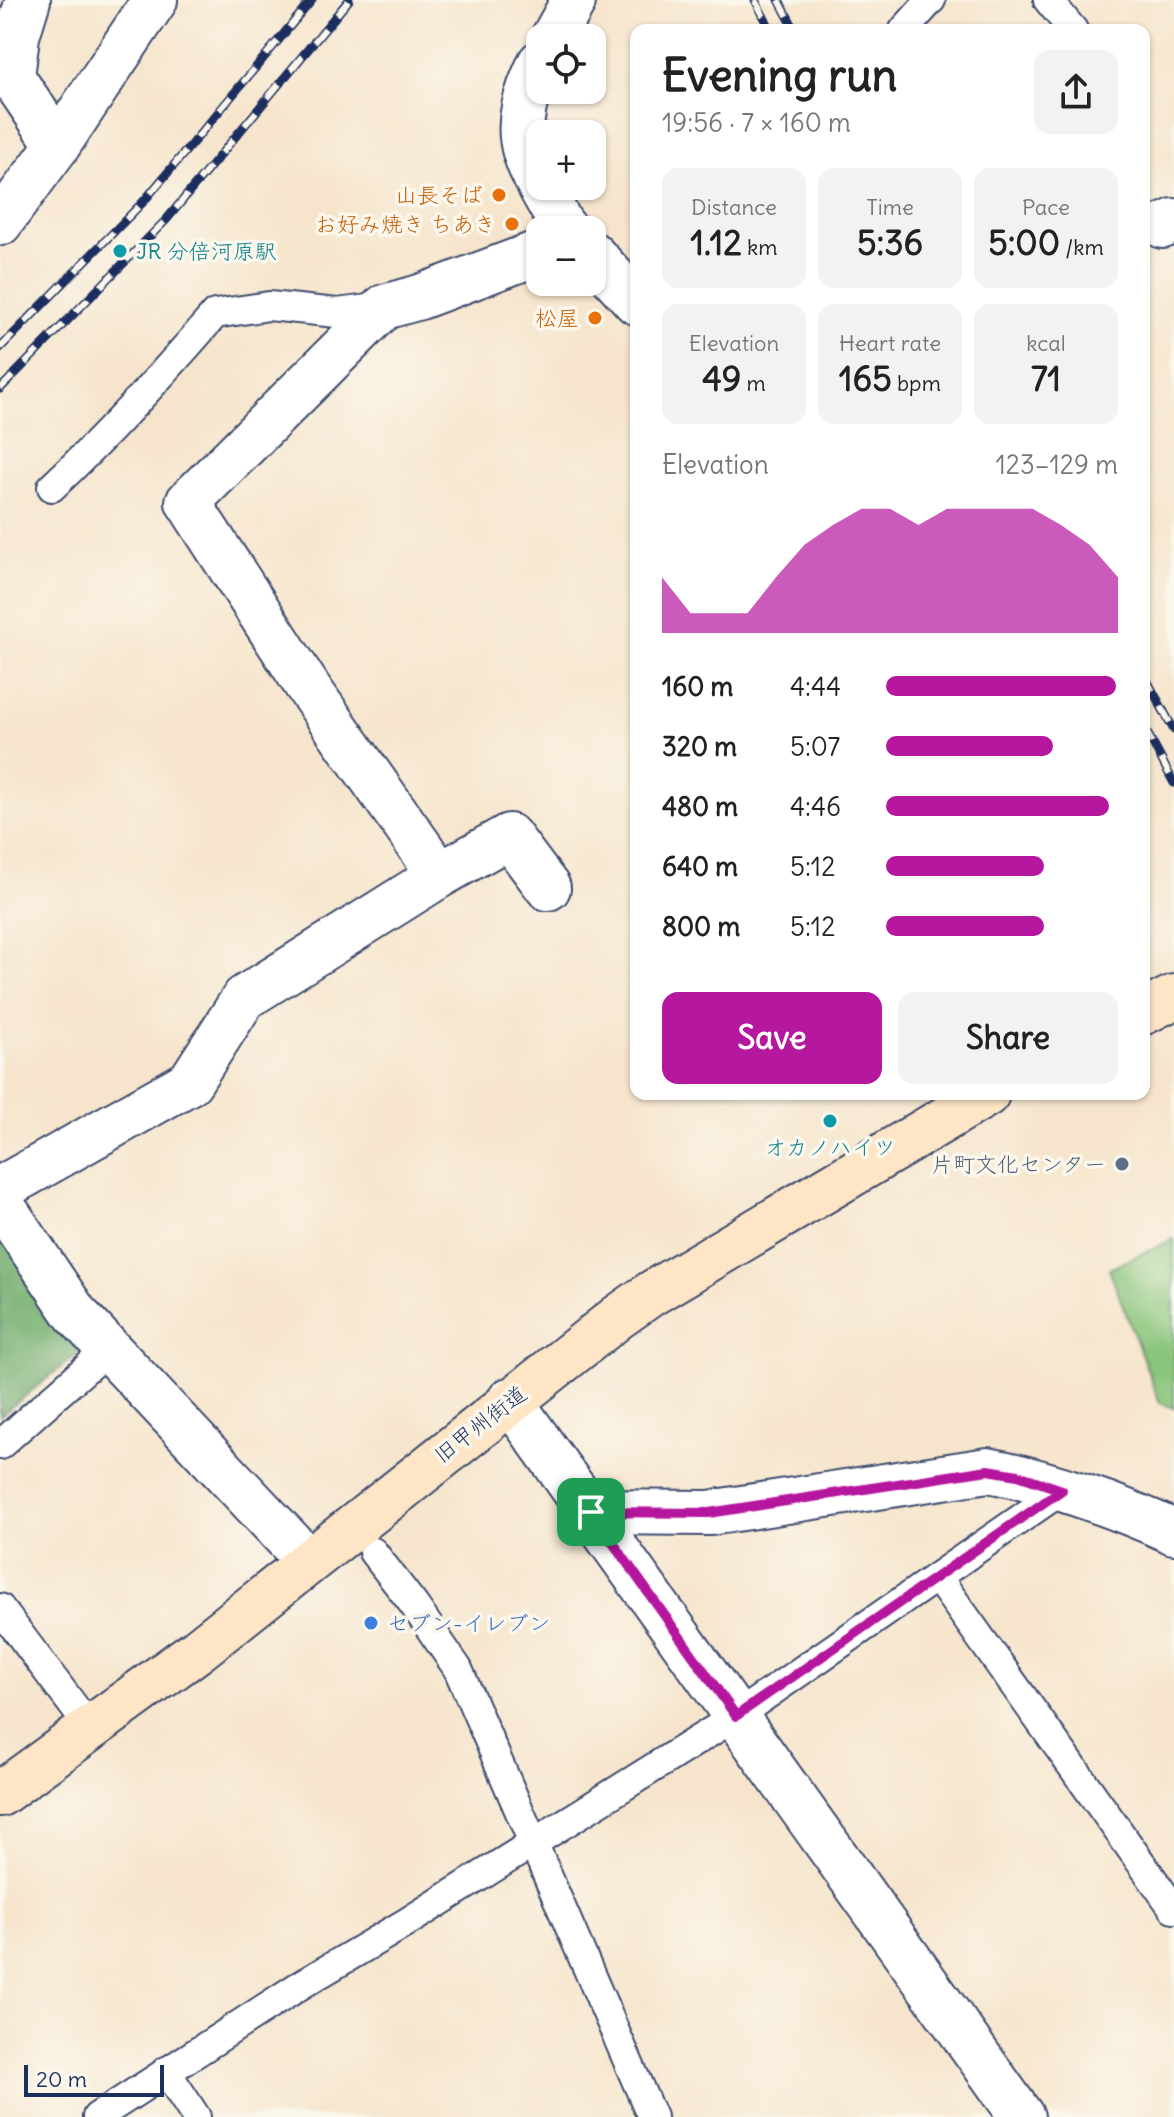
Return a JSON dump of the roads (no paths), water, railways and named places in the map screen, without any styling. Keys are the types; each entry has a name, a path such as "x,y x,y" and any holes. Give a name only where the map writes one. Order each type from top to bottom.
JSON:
{"main road":[{"path":"1150,1009 1174,997"},
{"name":"旧甲州街道","path":"0,1794 198,1650 510,1400 652,1293 962,1100"}],"street":[{"path":"0,221 58,145 155,0"},
{"path":"561,24 573,2 571,0"},
{"path":"15,28 12,77 58,145"},
{"path":"526,99 522,109 523,148 528,165 557,216"},
{"path":"440,875 309,689 188,502 384,307 420,297 526,257"},
{"path":"606,269 630,295"},
{"path":"0,1189 190,1082 244,998 440,875 509,836 548,888"},
{"path":"0,1202 75,1313 308,1561"},
{"path":"510,1400 1022,2117"},
{"path":"591,1512 709,1513 988,1470 1018,1475 1142,1517 1174,1532"}],"lane":[{"path":"909,24 931,0"},
{"path":"1048,0 1068,24"},
{"path":"52,487 151,388 215,314 269,306 337,313 384,307"},
{"path":"0,1445 107,1350"},
{"path":"97,2117 299,1986 534,1844 736,1716 1062,1490"},
{"path":"373,1552 458,1669 652,2117"},
{"path":"937,1577 1174,1909"},
{"path":"0,1608 90,1728"},
{"path":"166,2071 196,2117"}],"railway":[{"path":"0,348 144,201 312,0"},
{"path":"0,389 167,219 349,0"},
{"path":"755,0 768,24"},
{"path":"779,0 792,24"},
{"path":"1150,686 1174,730"},
{"path":"1150,738 1174,783"}],"place":[{"name":"山長そば","path":"499,195"},
{"name":"お好み焼き ちあき","path":"512,224"},
{"name":"JR 分倍河原駅","path":"120,251"},
{"name":"松屋","path":"595,318"},
{"name":"オカノハイツ","path":"830,1121"},
{"name":"片町文化センター","path":"1122,1164"},
{"name":"セブン-イレブン","path":"371,1623"}]}
